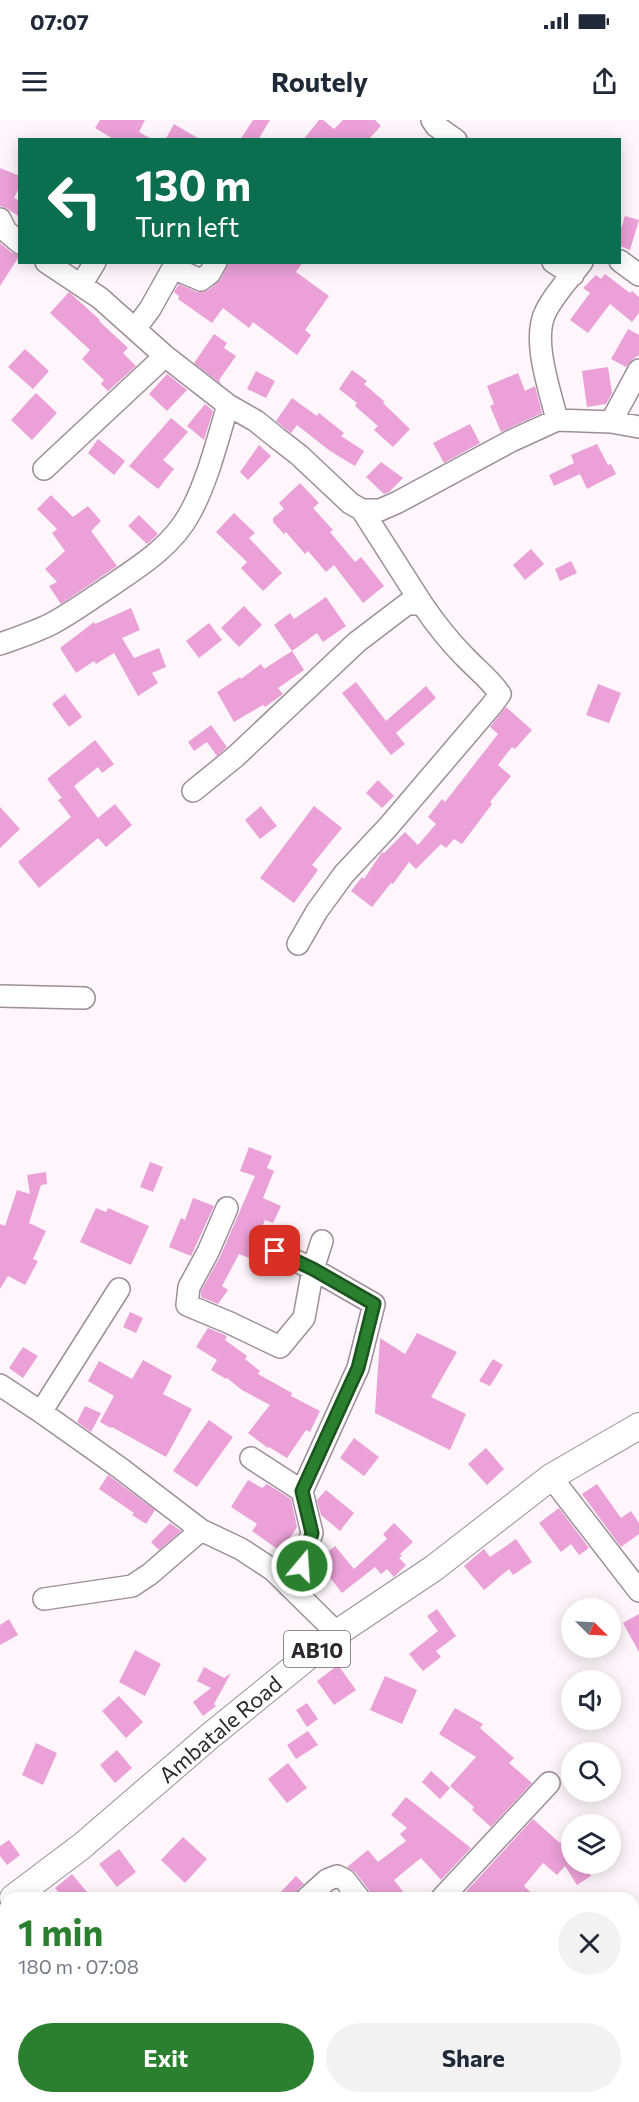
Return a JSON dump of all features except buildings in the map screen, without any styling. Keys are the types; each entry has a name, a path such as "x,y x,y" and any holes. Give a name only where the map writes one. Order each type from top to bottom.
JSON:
{"main road":[{"name":"Ambatale Road","path":"21,1892 82,1846 210,1736 337,1633 434,1568 551,1477 639,1425"}],"street":[{"path":"432,120 436,126 453,138"},
{"path":"0,219 6,231 18,241"},
{"path":"621,262 639,275"},
{"path":"49,264 100,298 165,357 228,405 256,421 299,454 350,503 362,510 441,631 465,658 490,680 500,694 388,827 344,874 317,911 298,944"},
{"path":"81,285 94,264"},
{"path":"135,329 150,309 173,268 201,280 210,273 215,264"},
{"path":"557,420 541,349 541,326 545,313 555,296 578,269 560,264"},
{"path":"44,469 165,357"},
{"path":"611,422 639,370"},
{"path":"0,644 51,624 142,565 166,545 179,531 190,513 205,479 228,405"},
{"path":"362,510 380,510 398,502 511,441 557,420 611,422 639,427"},
{"path":"193,791 235,758 357,642 407,604 422,604"},
{"path":"0,996 84,998"},
{"path":"227,1208 208,1252 189,1287 187,1305 280,1347 304,1318 321,1241"},
{"path":"275,1251 313,1269 374,1304 358,1368 302,1491 312,1533 302,1566 289,1586"},
{"path":"41,1412 119,1289"},
{"path":"0,1385 41,1412 201,1530 241,1549 273,1570 337,1633"},
{"path":"251,1458 302,1491"},
{"path":"551,1477 639,1591"},
{"path":"44,1599 132,1586 150,1574 201,1530"},
{"path":"448,1892 549,1783"},
{"path":"314,1892 327,1880 337,1876 345,1880 354,1892"}],"route":[{"path":"275,1251 313,1269 374,1304 358,1368 302,1491 312,1533 302,1566"}]}
